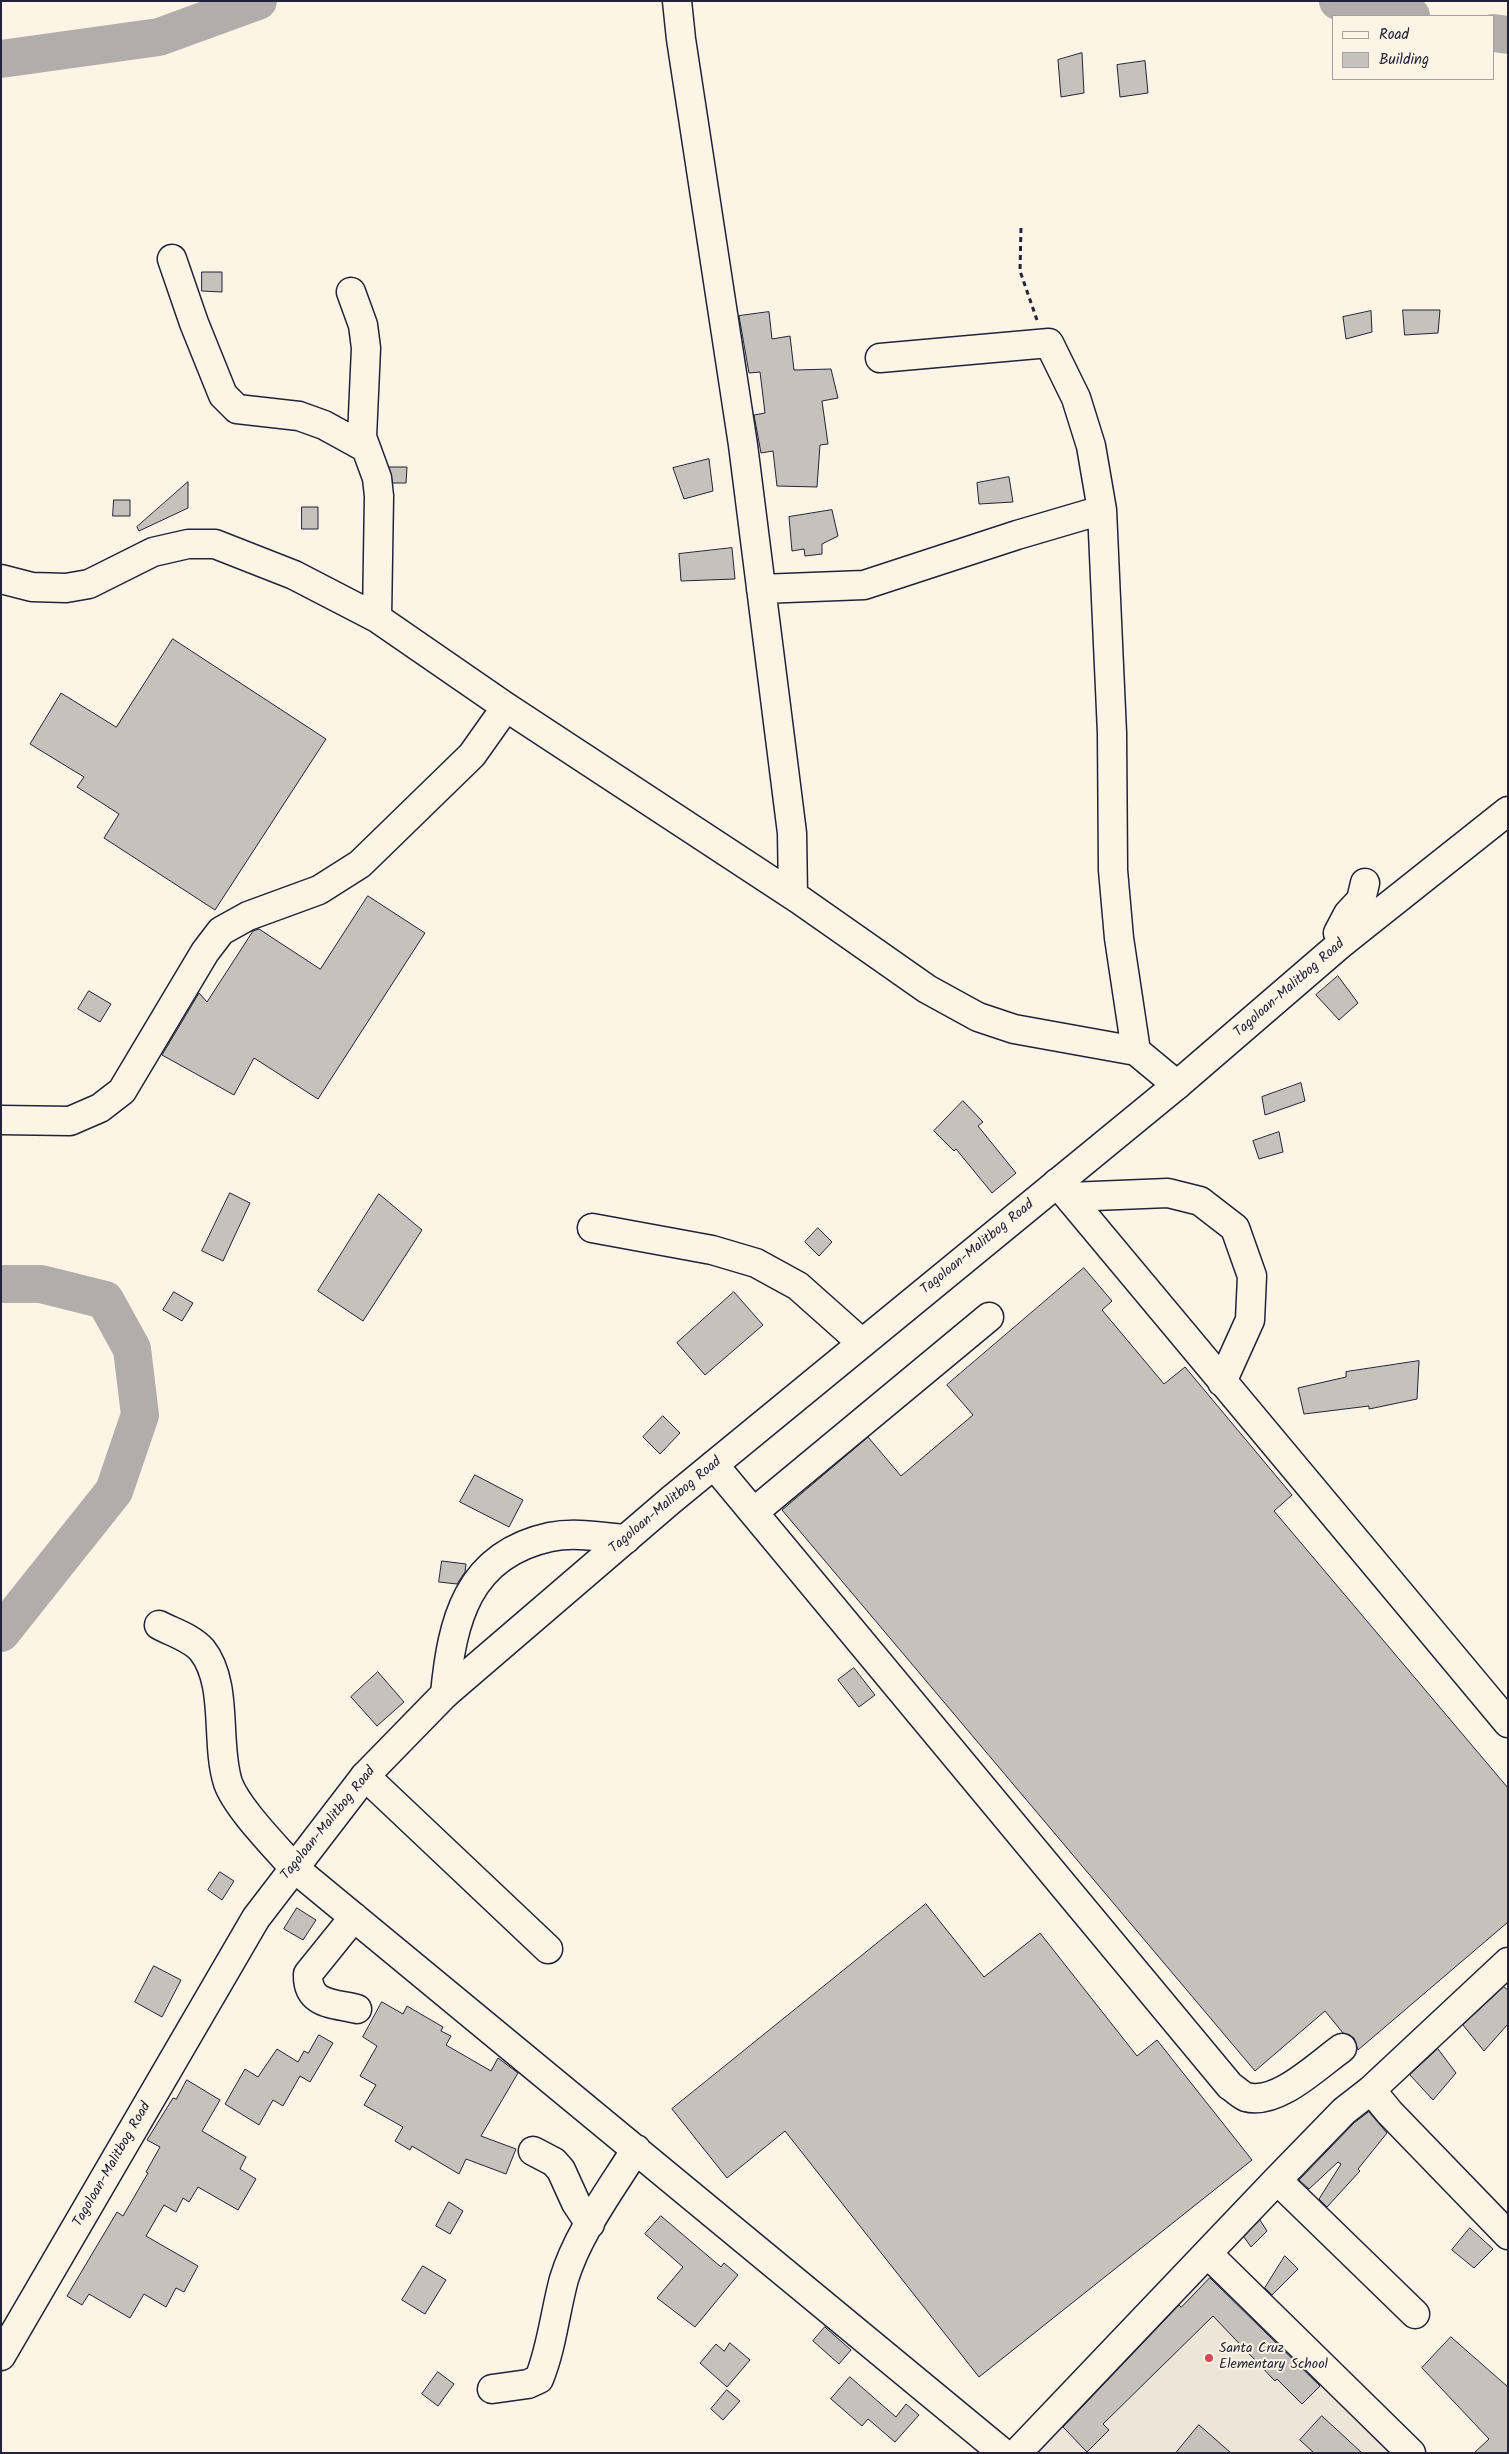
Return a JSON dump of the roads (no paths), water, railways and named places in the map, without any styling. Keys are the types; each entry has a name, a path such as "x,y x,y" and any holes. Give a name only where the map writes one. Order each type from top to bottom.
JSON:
{"street":[{"path":"677,1 681,39 742,435 792,833 793,896"},
{"path":"172,259 194,323 223,395 231,405 246,411 299,416 324,425 364,447"},
{"path":"351,292 363,325 366,348 362,423 364,447 376,478 379,496 377,618"},
{"path":"880,358 1048,343 1076,398 1092,446 1102,510 1112,733 1113,870 1119,938 1136,1051"},
{"path":"761,589 864,585 1017,535 1102,510"},
{"path":"1,580 32,587 66,588 89,584 153,552 188,544 215,544 294,575 377,618 506,707 793,896 927,989 978,1017 1014,1029 1136,1051 1177,1085"},
{"path":"1,1120 70,1121 100,1108 122,1090 205,952 221,931 248,916 319,890 360,864 472,755 506,707"},
{"name":"Tagoloan-Malitbog Road","path":"1,2356 256,1918 293,1867 365,1776 445,1694 626,1539 862,1343 1063,1190 1177,1085 1343,942 1508,811"},
{"path":"1343,942 1338,933 1348,914 1361,900 1365,883"},
{"path":"1063,1190 1508,1723"},
{"path":"1063,1190 1168,1193 1200,1201 1234,1228 1252,1276 1250,1320 1222,1382"},
{"path":"592,1228 712,1250 756,1263 798,1286 862,1343"},
{"path":"754,1512 989,1317"},
{"path":"714,1465 1230,2086 1245,2097 1265,2099 1288,2087 1342,2048"},
{"path":"445,1694 449,1651 460,1610 481,1574 514,1550 550,1537 580,1534 626,1539"},
{"path":"159,1625 201,1649 210,1665 217,1690 222,1742 229,1784 248,1816 293,1867 1003,2453"},
{"path":"365,1776 548,1949"},
{"path":"354,1917 308,1974 308,1985 311,1993 318,1999 358,2009"},
{"path":"1017,2453 1174,2286 1208,2254 1344,2112 1371,2090 1508,1962"},
{"path":"1371,2090 1390,2113 1508,2235"},
{"path":"492,2389 528,2384 539,2379 545,2365 565,2278 590,2224 636,2150"},
{"path":"533,2151 554,2162 561,2170 576,2203 590,2224"},
{"path":"1277,2180 1415,2314"},
{"path":"1208,2254 1411,2453"}],"waterway":[{"path":"1,59 159,37 258,1"},
{"path":"1338,1 1406,15"},
{"path":"1494,33 1508,35"},
{"path":"1,1284 41,1284 105,1300 132,1349 140,1415 114,1491 1,1633"}],"place":[{"name":"Santa Cruz Elementary School","path":"1209,2358"}]}
